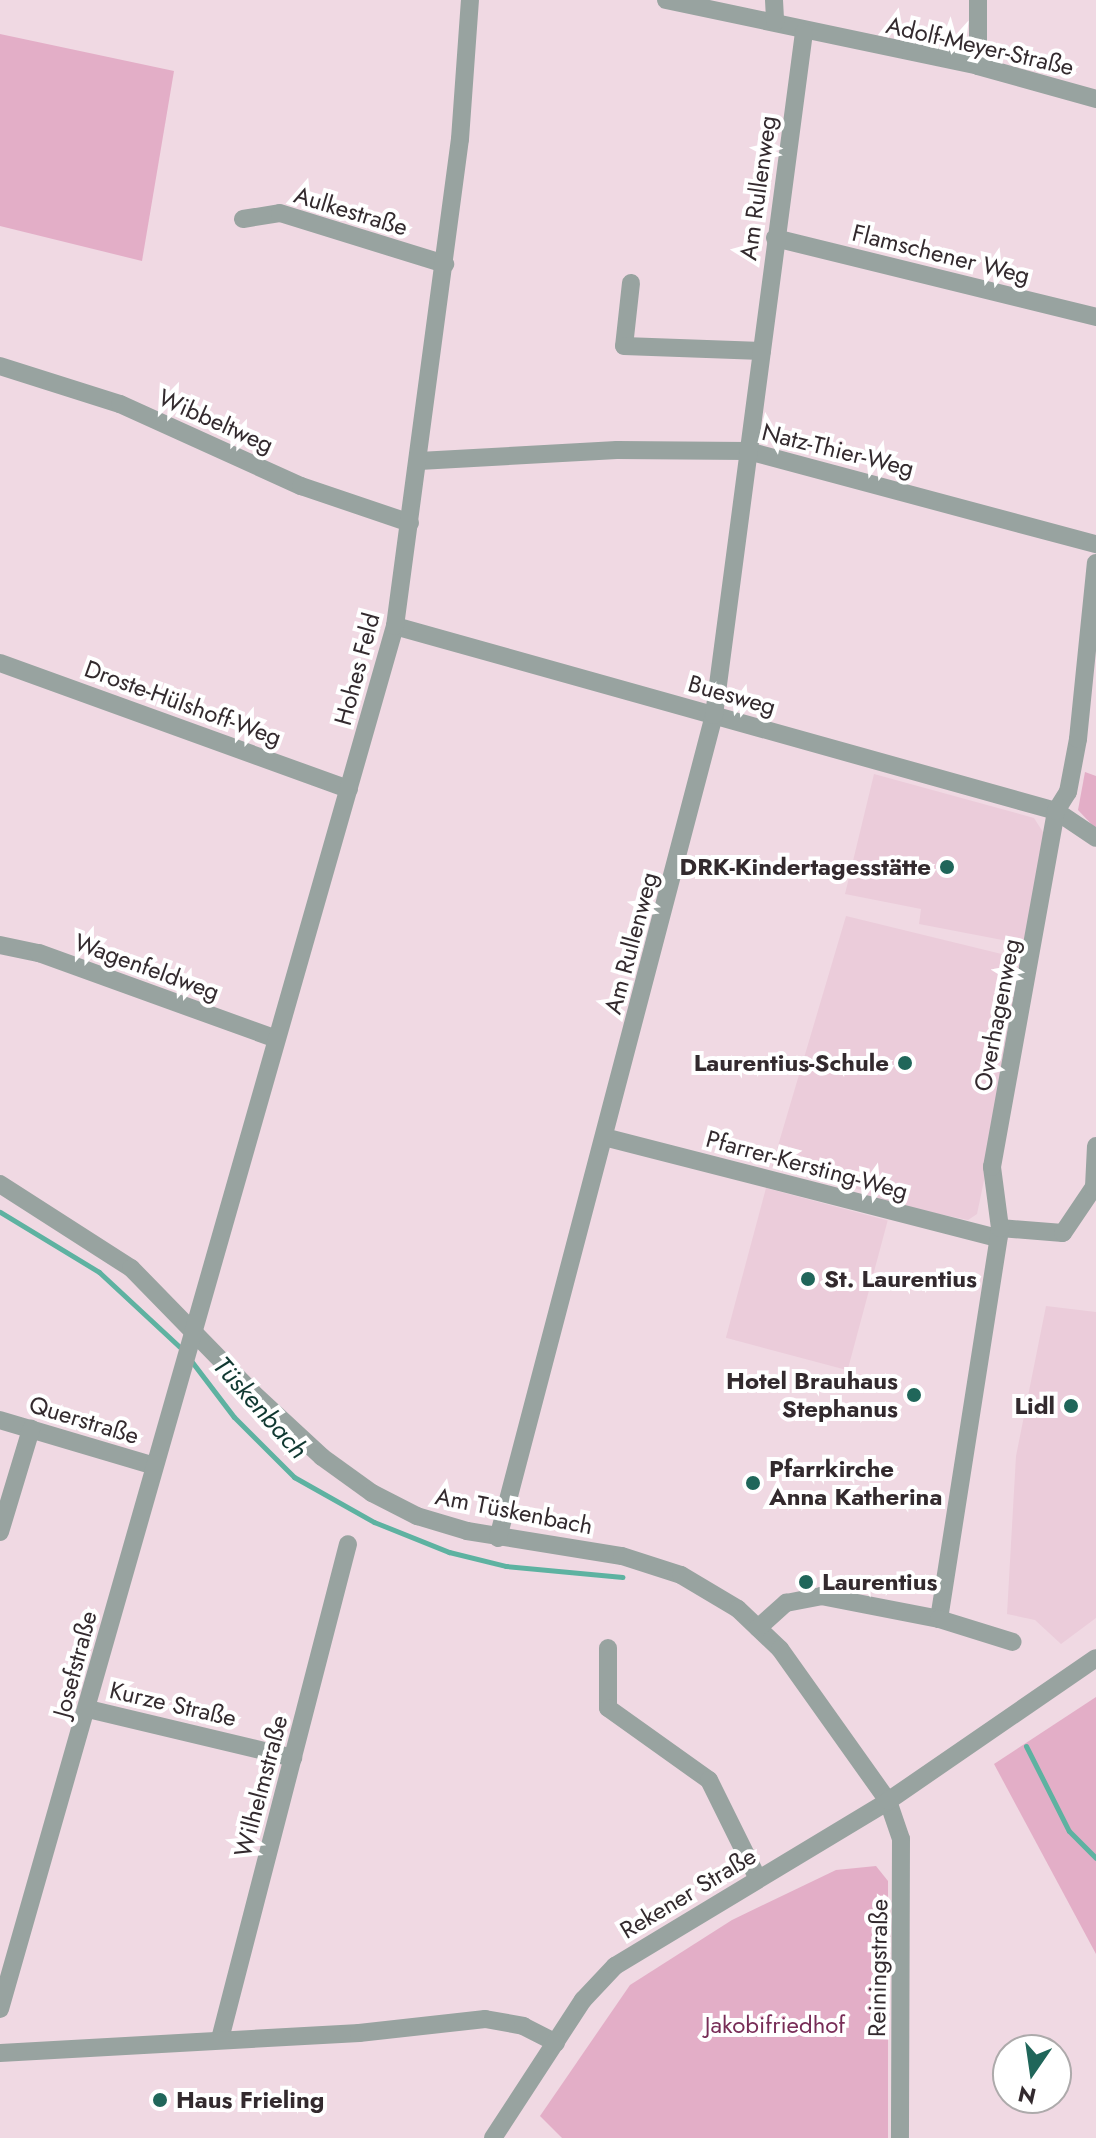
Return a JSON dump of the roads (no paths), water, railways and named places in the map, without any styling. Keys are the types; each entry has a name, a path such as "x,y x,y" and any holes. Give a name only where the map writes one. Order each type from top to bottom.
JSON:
{"street":[{"name":"Hohes Feld","path":"192,1334 395,626 445,264 470,0"},
{"name":"Adolf-Meyer-Straße","path":"666,0 775,22 804,32 978,66 1096,99"},
{"path":"774,0 775,22"},
{"path":"978,0 978,66"},
{"name":"Am Rullenweg","path":"498,1538 714,715 804,32"},
{"name":"Aulkestraße","path":"243,219 280,213 445,264"},
{"name":"Flamschener Weg","path":"775,238 1096,317"},
{"path":"631,283 624,346 762,351"},
{"name":"Wibbeltweg","path":"0,366 120,404 301,486 410,523"},
{"name":"Natz-Thier-Weg","path":"419,461 617,450 748,451 1096,544"},
{"name":"Overhagenweg","path":"939,1619 999,1233 992,1167 1054,842 1056,811 1068,792 1078,739 1096,563"},
{"name":"Buesweg","path":"395,626 1056,811"},
{"name":"Droste-Hülshoff-Weg","path":"0,663 349,789"},
{"path":"1056,811 1096,838"},
{"name":"Wagenfeldweg","path":"0,945 39,953 276,1039"},
{"name":"Pfarrer-Kersting-Weg","path":"604,1137 999,1233"},
{"path":"999,1233 1063,1233 1094,1187 1096,1146"},
{"name":"Am Tüskenbach","path":"0,1184 112,1253 322,1457 372,1493 433,1522 498,1538 649,1564 719,1596 758,1628 809,1685 888,1801"},
{"name":"Josefstraße","path":"0,2009 88,1709 192,1334"},
{"name":"Querstraße","path":"0,1420 154,1466"},
{"path":"0,1532 31,1429"},
{"name":"Wilhelmstraße","path":"220,2039 348,1544"},
{"path":"758,1628 786,1603 821,1596 939,1619 1013,1642"},
{"path":"608,1648 608,1708 709,1780 757,1877"},
{"name":"Rekener Straße","path":"493,2138 556,2043 615,1966 757,1877 888,1801 1096,1658"},
{"name":"Kurze Straße","path":"88,1709 293,1758"},
{"name":"Reiningstraße","path":"888,1801 904,1859 900,2138"},
{"path":"0,2053 359,2033 485,2019 523,2026 556,2043"}],"waterway":[{"name":"Tüskenbach","path":"0,1212 99,1272 183,1350"},
{"name":"Tüskenbach","path":"189,1358 234,1417 294,1477 374,1522 449,1552 506,1566 622,1577"},
{"name":"Tüskenbach","path":"1026,1746 1069,1831 1096,1858"}],"place":[{"name":"DRK-Kindertagesstätte","path":"947,867"},
{"name":"Laurentius-Schule","path":"905,1063"},
{"name":"St. Laurentius","path":"808,1279"},
{"name":"Hotel Brauhaus Stephanus","path":"914,1395"},
{"name":"Lidl","path":"1071,1406"},
{"name":"Pfarrkirche Anna Katherina","path":"753,1483"},
{"name":"Laurentius","path":"806,1582"},
{"name":"Haus Frieling","path":"160,2100"}],"park label":[{"name":"Jakobifriedhof","path":"775,2025"}]}
